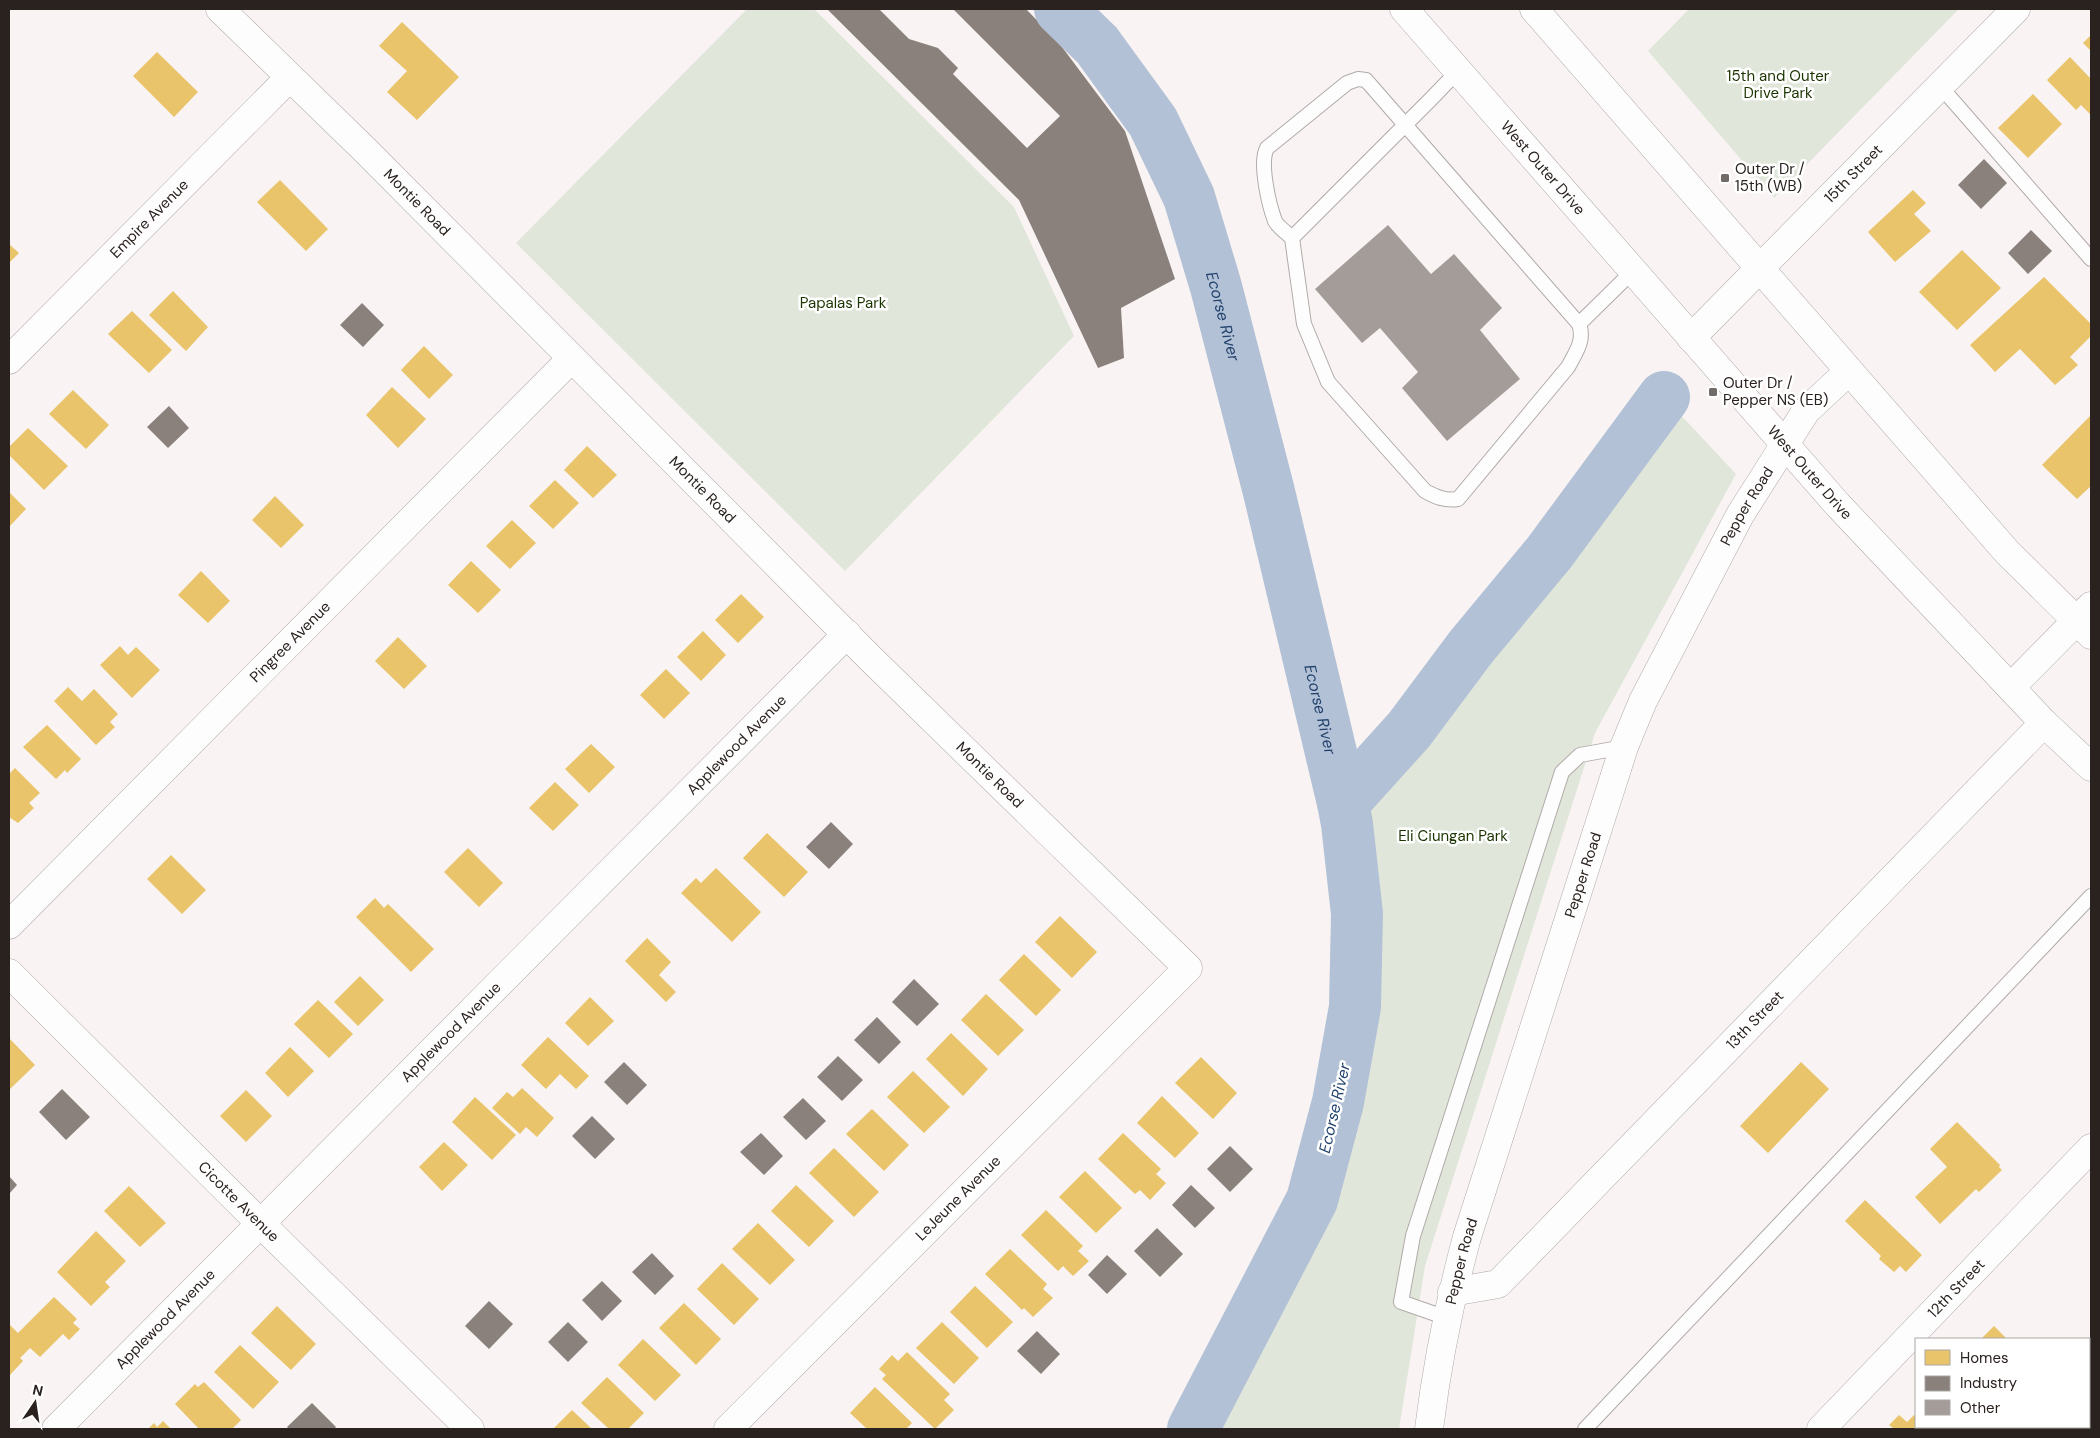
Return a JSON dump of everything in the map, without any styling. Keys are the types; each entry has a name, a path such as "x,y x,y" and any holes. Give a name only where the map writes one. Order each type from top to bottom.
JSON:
{"street":[{"name":"Montie Road","path":"220,9 371,156 571,359 847,634 1188,968"},
{"path":"1534,9 2007,552 2086,621 2011,687"},
{"name":"15th Street","path":"1691,338 2016,9"},
{"name":"West Outer Drive","path":"1409,10 1458,71 1838,505 2044,723 2091,767"},
{"name":"Empire Avenue","path":"9,360 290,77"},
{"name":"Pingree Avenue","path":"9,925 571,359"},
{"name":"Pepper Road","path":"1429,1429 1436,1375 1449,1305 1468,1237 1624,747 1644,702 1740,515 1806,411 1849,371"},
{"name":"Applewood Avenue","path":"56,1429 847,634"},
{"name":"13th Street","path":"1449,1305 1498,1284 2044,723"},
{"name":"LeJeune Avenue","path":"728,1429 1188,968"},
{"name":"Cicotte Avenue","path":"9,973 470,1429"},
{"name":"12th Street","path":"1821,1429 2091,1148"}],"lane":[{"path":"1292,238 1458,71"},
{"path":"1358,79 1366,80 1406,124 1579,324 1582,333 1580,345 1568,366 1458,499 1438,498 1425,491 1328,382 1304,324 1292,238 1276,223 1263,171 1263,154 1267,148 1347,83 1358,79"},
{"path":"1940,86 2091,259"},
{"path":"1579,324 1633,271"},
{"path":"1449,1305 1402,1302 1414,1236 1562,772 1580,755 1624,747"},
{"path":"1585,1429 2091,896"}],"green space":[{"name":"Papalas Park","path":"747,9 814,9 1014,207 1074,336 845,571 516,243"},
{"name":"15th and Outer Drive Park","path":"1689,9 1959,9 1774,198 1648,51"},
{"name":"Eli Ciungan Park","path":"1664,397 1736,474 1595,733 1425,1266 1399,1429 1193,1429 1312,1200 1338,1102 1355,1007 1357,914 1343,803 1409,730 1549,553"}],"building: Homes":[{"path":"402,22 459,77 417,120 387,92 407,71 379,46"},
{"path":"2091,35 2091,51 2083,43"},
{"path":"157,52 198,92 174,117 133,76"},
{"path":"2070,57 2091,79 2091,115 2081,105 2076,110 2047,80"},
{"path":"2033,94 2062,124 2028,158 1998,128"},
{"path":"280,180 328,229 306,251 257,202"},
{"path":"1913,190 1926,203 1914,214 1931,231 1895,262 1868,232"},
{"path":"9,244 19,253 9,263"},
{"path":"1962,250 2001,288 1957,330 1919,292"},
{"path":"2044,277 2091,324 2091,336 2070,357 2078,365 2055,385 2020,349 1995,372 1970,345"},
{"path":"173,291 208,327 186,351 149,315"},
{"path":"132,311 172,350 149,373 108,334"},
{"path":"424,346 453,375 429,399 401,370"},
{"path":"392,387 426,419 398,448 366,415"},
{"path":"73,390 109,425 86,449 49,414"},
{"path":"2091,415 2091,486 2077,499 2042,465"},
{"path":"28,428 68,466 44,490 9,455 9,447"},
{"path":"587,446 617,475 593,498 564,470"},
{"path":"555,480 579,503 553,529 529,506"},
{"path":"9,492 26,509 9,527"},
{"path":"275,496 304,525 281,548 252,520"},
{"path":"512,520 536,543 510,569 486,546"},
{"path":"471,561 501,590 478,613 448,585"},
{"path":"201,571 230,601 208,623 178,595"},
{"path":"741,594 764,617 738,643 715,620"},
{"path":"703,631 726,655 701,681 677,657"},
{"path":"398,637 427,666 404,689 375,661"},
{"path":"120,646 128,655 136,647 160,670 132,698 100,665"},
{"path":"666,669 690,693 664,719 640,695"},
{"path":"68,687 82,701 94,689 118,714 110,722 115,727 96,745 54,701"},
{"path":"47,725 81,759 67,773 65,770 56,779 23,747"},
{"path":"591,744 615,767 589,793 565,769"},
{"path":"15,768 40,793 29,803 34,808 18,823 9,817 9,774"},
{"path":"555,782 579,805 553,831 529,808"},
{"path":"767,833 808,872 784,897 743,858"},
{"path":"468,848 503,883 479,907 444,872"},
{"path":"171,855 206,890 182,914 147,879"},
{"path":"716,868 761,912 732,942 681,893 696,878 701,883"},
{"path":"375,898 384,908 388,904 434,949 411,972 356,917"},
{"path":"1060,916 1097,952 1072,978 1035,942"},
{"path":"647,938 671,962 659,975 676,992 666,1002 625,961"},
{"path":"1024,954 1061,990 1036,1016 999,980"},
{"path":"360,976 384,1000 358,1026 334,1002"},
{"path":"986,994 1024,1030 998,1056 961,1020"},
{"path":"590,997 614,1021 588,1046 565,1023"},
{"path":"318,1000 353,1034 329,1058 294,1024"},
{"path":"951,1033 988,1069 963,1096 926,1059"},
{"path":"548,1037 589,1076 576,1089 560,1074 546,1089 521,1065"},
{"path":"9,1038 35,1065 10,1089 9,1088"},
{"path":"290,1047 314,1071 288,1097 265,1073"},
{"path":"1201,1057 1237,1093 1213,1119 1175,1083"},
{"path":"1801,1062 1829,1089 1768,1153 1740,1126"},
{"path":"913,1071 950,1107 924,1133 887,1097"},
{"path":"522,1088 554,1118 537,1137 526,1127 520,1134 492,1108 507,1092 513,1097"},
{"path":"246,1090 272,1116 246,1142 220,1116"},
{"path":"1162,1096 1199,1133 1175,1158 1137,1123"},
{"path":"475,1097 516,1135 492,1160 452,1122"},
{"path":"872,1109 909,1145 884,1171 846,1134"},
{"path":"1957,1122 2000,1165 1999,1167 2002,1170 1979,1192 1976,1189 1940,1224 1915,1197 1947,1167 1930,1149"},
{"path":"1123,1133 1161,1169 1156,1174 1166,1183 1150,1200 1140,1190 1135,1194 1098,1159"},
{"path":"444,1142 468,1165 442,1191 419,1167"},
{"path":"834,1148 879,1192 854,1217 809,1173"},
{"path":"1085,1171 1122,1208 1096,1233 1059,1197"},
{"path":"796,1185 834,1221 809,1247 771,1211"},
{"path":"129,1186 166,1223 140,1247 104,1211"},
{"path":"1865,1200 1922,1255 1906,1272 1900,1266 1894,1272 1879,1259 1881,1256 1845,1221"},
{"path":"1046,1210 1083,1246 1078,1251 1089,1261 1073,1276 1063,1266 1058,1271 1021,1235"},
{"path":"758,1223 795,1260 770,1285 732,1249"},
{"path":"96,1231 126,1261 105,1282 110,1287 91,1306 57,1272"},
{"path":"1010,1249 1047,1284 1043,1289 1053,1298 1033,1317 1024,1308 1022,1310 985,1274"},
{"path":"722,1263 759,1299 734,1325 697,1289"},
{"path":"975,1286 1013,1322 987,1348 950,1312"},
{"path":"54,1297 77,1319 73,1323 80,1329 69,1340 63,1334 40,1357 30,1348 20,1358 23,1361 9,1376 9,1324 18,1333"},
{"path":"684,1303 721,1339 696,1365 659,1328"},
{"path":"277,1306 316,1344 291,1370 251,1333"},
{"path":"942,1322 979,1358 954,1384 916,1348"},
{"path":"1994,1326 2006,1338 1982,1338"},
{"path":"643,1339 681,1375 655,1401 618,1365"},
{"path":"240,1345 279,1382 253,1409 214,1372"},
{"path":"907,1352 950,1394 944,1400 954,1410 935,1429 882,1379 886,1375 879,1369 892,1355 898,1361"},
{"path":"607,1377 644,1413 628,1429 609,1429 581,1403"},
{"path":"204,1382 241,1420 232,1429 199,1429 175,1404 195,1384 198,1387"},
{"path":"875,1387 912,1423 906,1429 867,1429 850,1413"},
{"path":"572,1410 592,1429 553,1429"},
{"path":"1899,1415 1907,1422 1914,1415 1915,1428 1928,1429 1894,1429 1889,1425"},
{"path":"163,1421 171,1429 148,1429 154,1423 157,1427"}],"building: Industry":[{"path":"827,9 879,9 909,39 938,48 958,68 953,74 1027,148 1060,116 953,9 1026,9 1059,43 1125,131 1175,279 1121,308 1124,358 1098,368 1019,200"},
{"path":"1984,159 2007,183 1981,209 1958,185"},
{"path":"2031,230 2052,251 2028,274 2008,253"},
{"path":"362,303 384,325 363,347 340,325"},
{"path":"169,406 189,428 168,448 147,427"},
{"path":"831,822 853,844 829,869 806,847"},
{"path":"914,979 939,1004 917,1026 892,1002"},
{"path":"877,1017 901,1042 879,1064 854,1040"},
{"path":"838,1056 863,1080 842,1101 817,1077"},
{"path":"624,1062 647,1085 627,1105 604,1082"},
{"path":"62,1089 90,1117 66,1140 39,1112"},
{"path":"803,1098 826,1121 806,1140 783,1117"},
{"path":"592,1116 615,1139 595,1159 572,1136"},
{"path":"761,1133 783,1156 764,1175 740,1152"},
{"path":"1230,1146 1253,1169 1230,1192 1207,1169"},
{"path":"9,1176 17,1185 9,1194"},
{"path":"1191,1185 1215,1208 1195,1228 1172,1205"},
{"path":"1157,1228 1183,1254 1160,1277 1134,1251"},
{"path":"652,1253 674,1276 655,1295 632,1272"},
{"path":"1107,1255 1127,1274 1107,1294 1088,1275"},
{"path":"602,1281 622,1301 602,1321 582,1300"},
{"path":"489,1301 513,1324 489,1349 465,1326"},
{"path":"568,1322 588,1342 568,1362 548,1342"},
{"path":"1037,1331 1060,1354 1041,1374 1017,1351"},
{"path":"312,1403 336,1427 334,1429 289,1429 287,1427"}],"building: Other":[{"path":"1388,225 1431,274 1454,254 1502,308 1480,330 1520,379 1447,441 1402,388 1418,372 1380,328 1362,343 1315,289"}],"waterway":[{"name":"Ecorse River","path":"1060,9 1097,45 1153,122 1189,197 1216,287 1269,492 1343,803 1357,914 1355,1007 1338,1102 1312,1200 1193,1429"},
{"path":"1343,803 1409,730 1471,647 1549,553 1664,397"}],"place":[{"name":"Outer Dr / 15th (WB)","path":"1725,178"},
{"name":"Outer Dr / Pepper NS (EB)","path":"1713,392"}]}
